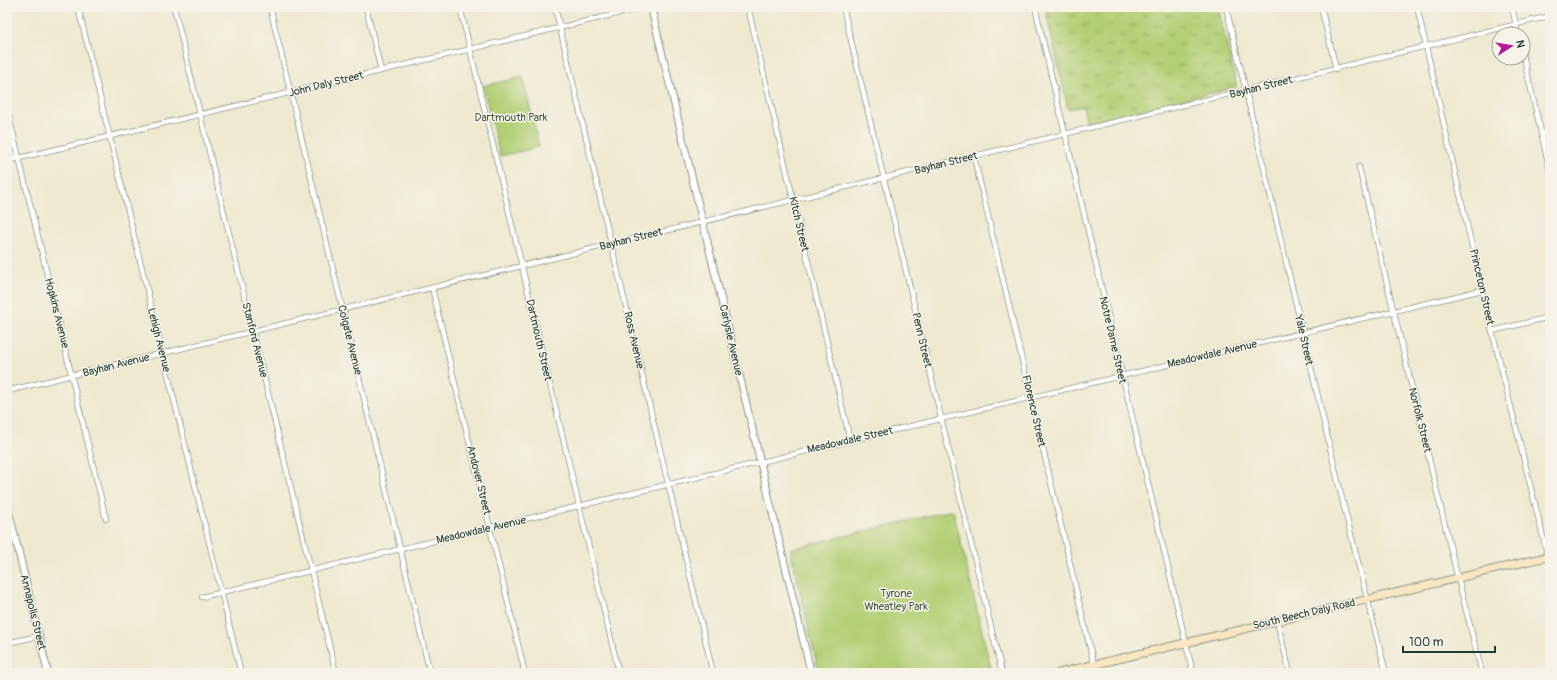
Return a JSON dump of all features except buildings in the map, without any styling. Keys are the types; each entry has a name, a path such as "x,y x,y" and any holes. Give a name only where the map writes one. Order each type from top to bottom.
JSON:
{"main road":[{"name":"South Beech Daly Road","path":"1059,673 1549,557"}],"street":[{"name":"Lehigh Avenue","path":"78,7 240,673"},
{"name":"Stanford Avenue","path":"174,7 336,673"},
{"name":"Colgate Avenue","path":"270,7 430,673"},
{"path":"366,7 381,71"},
{"name":"Dartmouth Street","path":"460,7 619,673"},
{"name":"Ross Avenue","path":"555,7 714,673"},
{"name":"John Daly Street","path":"7,161 645,7"},
{"name":"Carlysle Avenue","path":"651,7 811,673"},
{"name":"Kitch Street","path":"748,7 850,440"},
{"name":"Penn Street","path":"843,7 1002,673"},
{"name":"Notre Dame Street","path":"1035,7 1193,673"},
{"name":"Yale Street","path":"1226,7 1367,600 1386,673"},
{"path":"1321,7 1336,69"},
{"name":"Princeton Street","path":"1417,7 1482,290 1550,565"},
{"path":"1512,7 1516,25"},
{"name":"Bayhan Street","path":"342,310 1550,16"},
{"path":"1526,66 1550,171"},
{"name":"Hopkins Avenue","path":"7,108 106,519"},
{"name":"Florence Street","path":"974,156 1094,664"},
{"name":"Norfolk Street","path":"1359,168 1482,673"},
{"name":"Andover Street","path":"432,288 525,673"},
{"name":"Meadowdale Avenue","path":"941,419 1482,290"},
{"name":"Bayhan Avenue","path":"7,391 342,310"},
{"path":"1492,331 1550,317"},
{"name":"Meadowdale Street","path":"760,462 941,419"},
{"name":"Meadowdale Avenue","path":"202,597 760,462"},
{"name":"Annapolis Street","path":"7,504 48,673"},
{"path":"1277,621 1290,673"},
{"path":"7,643 39,636"}],"green space":[{"path":"1045,7 1218,7 1237,87 1087,123 1083,106 1068,109"},
{"name":"Dartmouth Park","path":"523,77 539,147 500,156 483,86"},
{"name":"Tyrone Wheatley Park","path":"953,510 992,673 819,673 790,549"}]}
